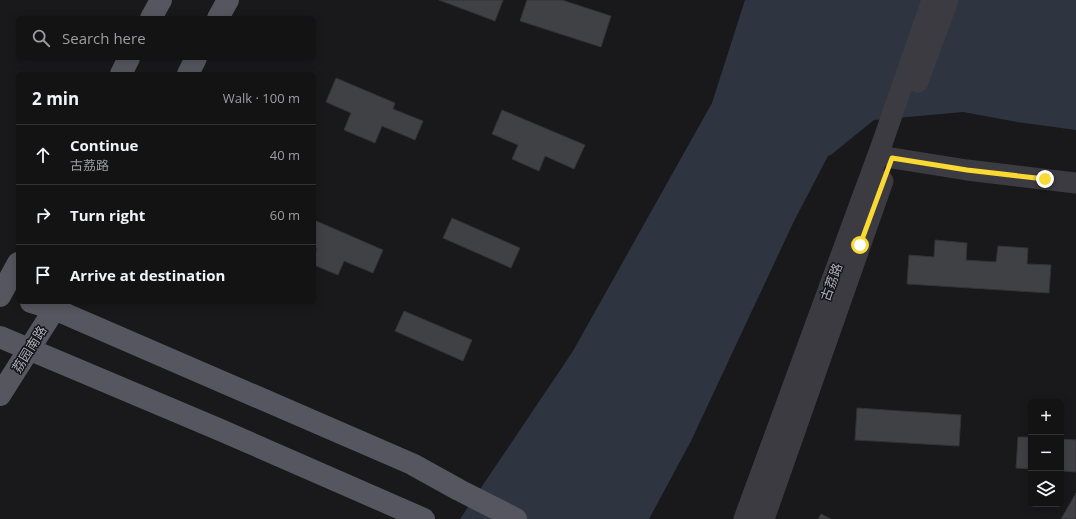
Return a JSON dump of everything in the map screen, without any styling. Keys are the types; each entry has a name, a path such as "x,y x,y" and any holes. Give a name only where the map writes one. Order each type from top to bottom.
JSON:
{"main road":[{"path":"152,16 161,0"},
{"path":"219,16 228,0"},
{"path":"121,72 128,60"},
{"path":"189,72 195,60"},
{"path":"5,295 16,268"},
{"path":"56,305 412,464 458,490 516,519"},
{"name":"荔园南路","path":"0,395 56,305"},
{"path":"0,337 218,429 424,519"}],"street":[{"name":"古荔路","path":"764,519 890,147 932,0"},
{"name":"古荔路","path":"744,519 948,0"},
{"path":"890,147 967,170 1076,183"}],"shaded area":[{"path":"745,0 1076,0 1076,130 1017,122 963,112 874,120 828,156 794,221 691,441 649,519 460,519 573,351 712,103"}],"building":[{"path":"439,0 503,0 495,21"},
{"path":"527,0 562,0 611,16 601,47 520,21"},
{"path":"336,78 395,103 393,109 423,121 415,140 382,126 375,143 344,130 351,113 326,102"},
{"path":"502,110 585,145 574,169 545,156 539,171 512,159 518,145 492,134"},
{"path":"452,218 520,248 511,268 443,238"},
{"path":"316,221 383,250 373,273 344,261 338,275 316,266"},
{"path":"935,240 967,243 966,260 996,262 998,246 1028,248 1027,264 1051,265 1049,293 907,284 909,255 934,257"},
{"path":"404,311 472,340 463,361 395,331"},
{"path":"857,408 961,415 959,446 855,440"},
{"path":"1018,437 1028,437 1028,469 1016,468"},
{"path":"1064,439 1076,440 1076,472 1064,471"},
{"path":"1076,493 1076,519 1061,519"},
{"path":"821,514 831,519 818,519"}],"route":[{"path":"860,245 892,158 967,170 1045,179"}]}
